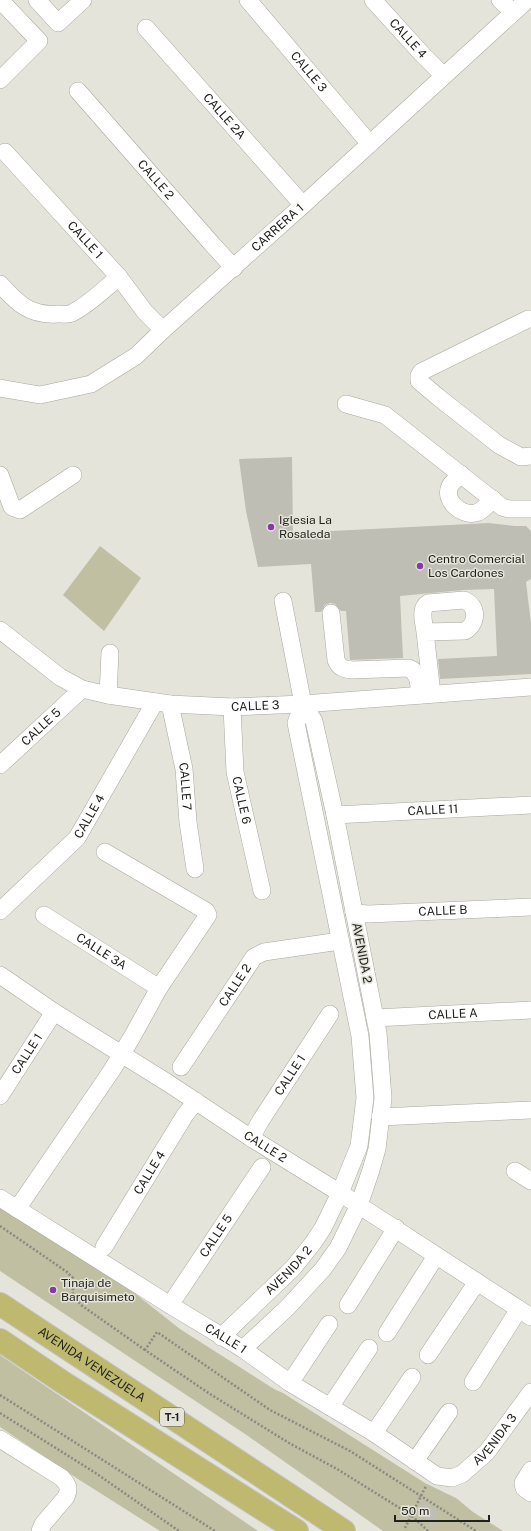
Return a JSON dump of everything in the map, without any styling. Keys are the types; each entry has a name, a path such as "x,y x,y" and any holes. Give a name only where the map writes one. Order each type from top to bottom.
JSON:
{"main road":[{"name":"AVENIDA VENEZUELA","path":"0,1304 344,1531"},
{"name":"T-1","path":"0,1340 64,1383 297,1531"}],"street":[{"path":"0,0 39,41 0,80"},
{"path":"36,0 58,23 83,0"},
{"name":"CALLE 3","path":"248,0 370,144"},
{"name":"CALLE 4","path":"374,0 443,76"},
{"path":"500,0 513,12"},
{"name":"CARRERA 1","path":"0,388 40,395 91,384 136,356 162,330 234,268 527,0"},
{"name":"CALLE 2A","path":"146,28 303,205"},
{"name":"CALLE 2","path":"78,91 234,268"},
{"name":"CALLE 1","path":"5,152 118,277 145,312 162,330"},
{"path":"0,284 16,302 30,310 49,315 71,314 87,304 118,277"},
{"path":"531,319 528,319 421,372 419,376 419,381 499,445 520,457 531,456"},
{"path":"346,404 385,415 506,508 531,510"},
{"path":"461,474 450,486 448,494 454,506 465,513 476,513 482,510 493,499"},
{"path":"0,475 12,507 20,510 73,475"},
{"path":"283,601 303,704"},
{"path":"331,613 336,660 340,667 346,670 409,668 413,670 426,695"},
{"name":"CALLE 3","path":"0,630 60,677 82,689 108,695 163,703 232,708 531,687"},
{"path":"425,632 426,695"},
{"path":"108,695 110,653"},
{"name":"CALLE 5","path":"0,765 82,689"},
{"name":"CALLE 4","path":"0,911 77,838 163,703"},
{"name":"CALLE 7","path":"163,703 184,769 189,828 196,869"},
{"name":"AVENIDA 2","path":"243,1349 287,1308 323,1269 338,1248 359,1205 372,1170 377,1149 383,1098 378,1033 335,815 314,721 303,704"},
{"name":"AVENIDA 2","path":"221,1337 293,1268 323,1228 340,1193 359,1146 365,1098 360,1036 296,723 303,704"},
{"name":"CALLE 6","path":"232,708 235,772 262,891"},
{"name":"CALLE 11","path":"335,815 531,805"},
{"path":"17,1209 121,1054 159,988 208,915 206,911 105,852"},
{"name":"CALLE B","path":"354,913 369,914 531,907"},
{"name":"CALLE 3A","path":"44,915 159,988"},
{"name":"CALLE 2","path":"181,1067 254,956 264,952 340,941"},
{"name":"CALLE 2","path":"0,974 54,1012 196,1101 251,1138 396,1228 436,1256 525,1313"},
{"name":"CALLE A","path":"375,1018 531,1010"},
{"name":"CALLE 1","path":"0,1096 54,1012"},
{"name":"CALLE 1","path":"251,1138 261,1120 330,1014"},
{"name":"CALLE 4","path":"104,1247 185,1115 196,1101"},
{"path":"380,1117 531,1110"},
{"name":"CALLE 5","path":"170,1305 262,1168"},
{"path":"515,1171 531,1181"},
{"name":"CALLE 1","path":"0,1198 221,1337 243,1349 290,1383 374,1433 437,1476 452,1478"},
{"path":"348,1305 396,1228"},
{"path":"386,1333 436,1256"},
{"path":"428,1355 477,1282"},
{"path":"474,1382 525,1313"},
{"path":"290,1383 329,1324"},
{"path":"330,1407 369,1348"},
{"path":"374,1433 412,1377"},
{"name":"AVENIDA 3","path":"452,1478 462,1474 487,1452 531,1392"},
{"path":"415,1461 449,1412"},
{"path":"0,1439 62,1478 68,1485 66,1497 37,1529"},
{"path":"531,1470 523,1483 524,1488 531,1493"}],"path":[{"path":"0,1226 67,1272 72,1278 73,1296 81,1305 210,1394 283,1439 337,1469 411,1515 428,1531"},
{"path":"145,1350 157,1332 270,1410 350,1452 476,1531"},
{"path":"0,1395 215,1531"},
{"path":"0,1413 94,1472 179,1531"},
{"path":"405,1528 426,1485"}],"shaded area":[{"path":"100,546 141,578 104,631 63,595"},
{"path":"0,1203 123,1284 180,1329 425,1483 456,1498 473,1512 503,1531 383,1531 248,1436 0,1271"},
{"path":"0,1355 258,1531 160,1531 0,1427"}],"building":[{"path":"292,457 293,533 489,523 526,526 531,531 531,579 526,582 531,624 531,674 440,679 438,659 497,656 494,589 463,590 400,596 403,658 350,660 346,611 341,611 335,604 330,603 325,605 321,612 315,612 311,564 258,567 246,511 239,459"},
{"path":"423,1501 440,1513 433,1526 417,1514"}],"place":[{"name":"Iglesia La Rosaleda","path":"271,527"},
{"name":"Centro Comercial Los Cardones","path":"420,566"},
{"name":"Tinaja de Barquisimeto","path":"53,1290"}]}
